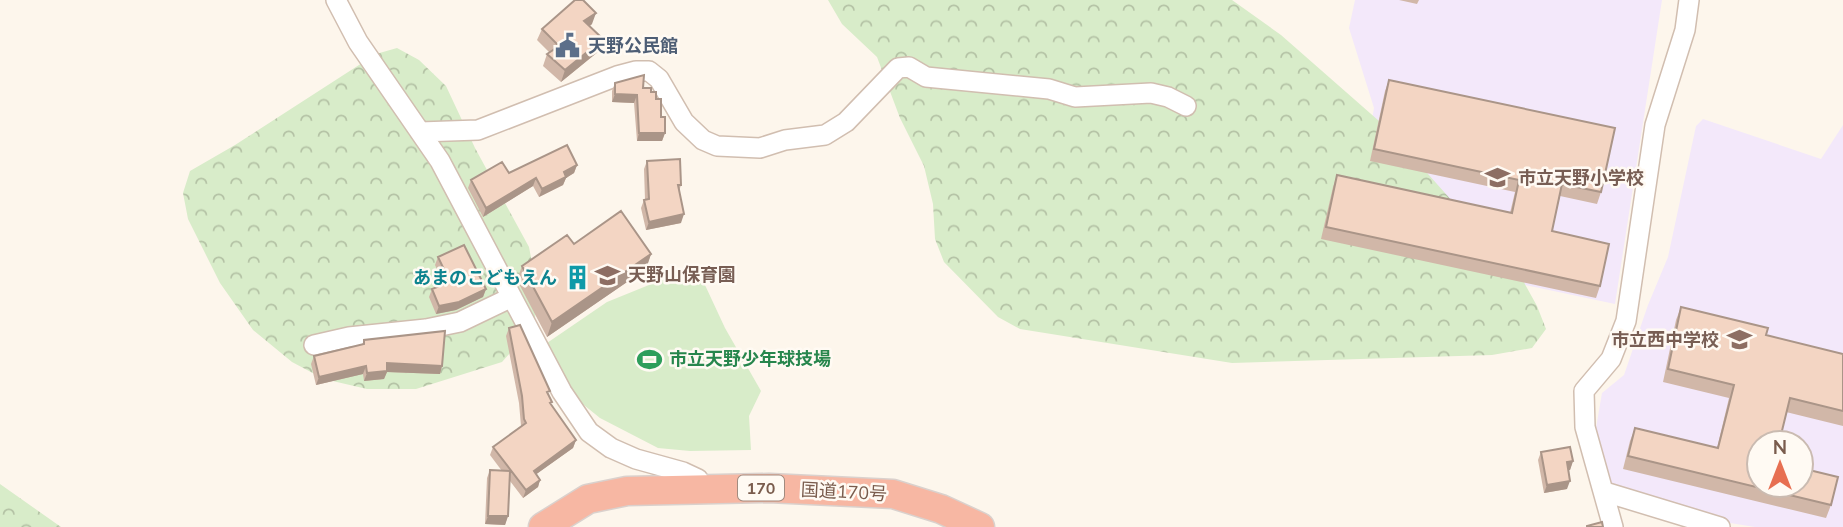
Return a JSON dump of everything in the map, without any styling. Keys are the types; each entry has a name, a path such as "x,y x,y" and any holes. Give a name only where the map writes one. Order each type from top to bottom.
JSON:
{"highway":[{"name":"国道170号","path":"543,527 588,499 627,491 769,488 893,494 941,509 980,527"}],"street":[{"path":"336,0 358,42 440,161 562,392 589,432 611,449 690,475 698,479 703,489"},
{"path":"1613,527 1585,427 1584,391 1611,359 1626,321 1655,125 1685,30 1689,0"},
{"path":"420,132 478,130 636,71 649,71 659,79 684,122 717,146 760,148 785,139 825,135 846,121 898,68 909,66 926,77 1049,89 1075,97 1151,93 1168,97 1186,106"},
{"path":"314,345 349,337 426,329 460,322 512,297"},
{"path":"1605,492 1720,527"}],"shaded area":[{"name":"市立天野小学校","path":"1355,0 1662,0 1615,304 1349,248 1374,108 1349,28"},
{"name":"市立西中学校","path":"1703,119 1821,159 1843,125 1843,527 1755,527 1724,522 1618,491 1607,478 1596,428 1602,393 1624,375 1668,257 1696,126"}],"green space":[{"path":"828,0 1232,0 1281,35 1387,128 1478,230 1516,268 1546,329 1532,348 1492,355 1232,363 1020,329 998,317 944,262 935,239 933,204 924,166 900,118 877,57 842,24"},
{"path":"397,48 419,60 446,86 475,148 529,247 538,294 534,326 502,362 416,389 367,389 324,379 292,362 253,330 220,283 188,219 183,193 190,171 376,54"},
{"name":"市立天野少年球技場","path":"686,270 698,270 725,328 761,391 749,416 751,450 690,451 658,448 600,418 574,397 547,343 607,302"},
{"path":"0,484 61,527 0,527"}],"building":[{"name":"天野公民館","path":"575,0 583,0 596,13 584,21 603,39 565,70 547,54 559,46 542,29"},
{"path":"644,75 643,88 651,88 651,92 656,92 656,99 661,99 661,117 665,117 665,133 639,133 637,95 615,94 615,83"},
{"path":"1389,80 1615,128 1601,192 1562,184 1552,231 1609,244 1600,286 1326,227 1337,175 1512,213 1519,180 1374,149"},
{"path":"567,145 577,165 564,172 566,177 542,189 536,178 486,208 471,180 502,162 509,173"},
{"path":"680,159 681,185 678,185 684,214 649,222 644,200 649,199 647,161"},
{"name":"あまのこどもえん","path":"621,211 651,254 552,322 522,266 567,235 574,244"},
{"path":"464,245 486,289 459,302 439,306 432,289 450,282 438,257"},
{"path":"1681,307 1768,328 1766,335 1843,354 1843,411 1790,398 1782,429 1745,429 1745,484 1628,456 1635,428 1718,448 1734,385 1668,369"},
{"path":"520,325 550,391 547,392 552,402 550,403 576,440 534,471 540,480 526,490 493,447 526,423 509,328"},
{"path":"445,331 442,366 387,363 387,371 367,373 366,366 319,377 314,356 364,344 364,340"},
{"path":"1570,447 1573,461 1567,462 1570,481 1547,485 1541,452"},
{"path":"490,470 510,471 508,516 488,516"},
{"path":"1815,471 1838,477 1831,505 1806,499 1815,499"},
{"path":"1602,522 1603,527 1587,527 1587,526"}],"place":[{"name":"天野公民館","path":"568,46"},
{"name":"市立天野小学校","path":"1498,178"},
{"name":"天野山保育園","path":"608,275"},
{"name":"あまのこどもえん","path":"577,278"},
{"name":"市立西中学校","path":"1739,340"},
{"name":"市立天野少年球技場","path":"649,359"}]}
